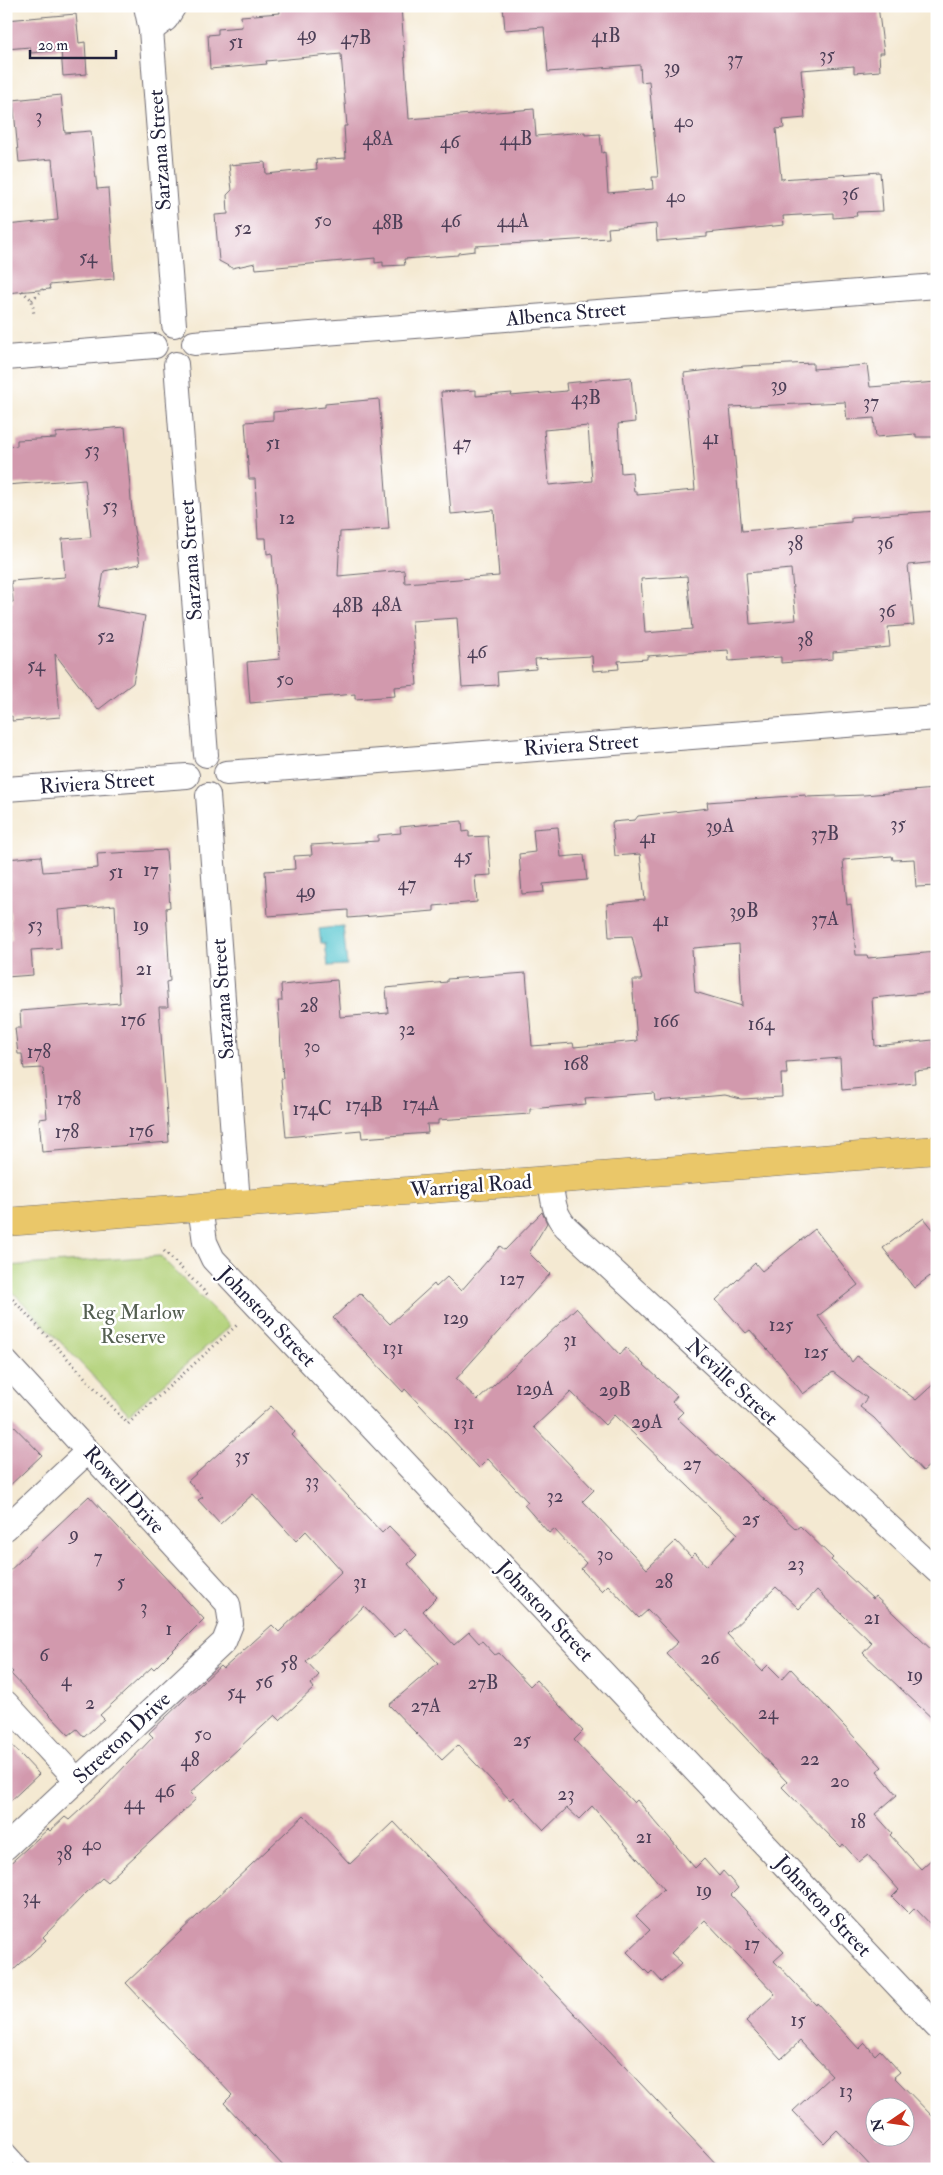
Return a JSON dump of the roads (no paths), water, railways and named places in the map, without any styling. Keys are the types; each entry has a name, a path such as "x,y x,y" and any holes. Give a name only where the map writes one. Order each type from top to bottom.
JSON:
{"highway":[{"name":"Warrigal Road","path":"6,1222 937,1150"}],"street":[{"name":"Sarzana Street","path":"146,6 151,30 174,325"},
{"path":"151,30 166,19 174,6"},
{"name":"Albenca Street","path":"194,343 937,286"},
{"path":"174,325 186,328 193,337 194,343 190,358 176,364 171,364 162,359 155,346 160,332 174,325"},
{"path":"6,358 155,346"},
{"name":"Sarzana Street","path":"176,364 206,755"},
{"name":"Riviera Street","path":"226,772 937,718"},
{"path":"206,755 221,762 226,772 225,783 222,787 208,795 194,790 187,776 187,770 194,759 206,755"},
{"name":"Riviera Street","path":"6,789 187,776"},
{"name":"Sarzana Street","path":"208,795 238,1203"},
{"name":"Neville Street","path":"550,1180 555,1212 566,1227 937,1571"},
{"name":"Johnston Street","path":"168,1209 200,1207 205,1242 213,1259 937,2027"},
{"name":"Rowell Drive","path":"6,1362 228,1604 230,1624"},
{"path":"6,1528 88,1451"},
{"name":"Streeton Drive","path":"6,1847 224,1642 230,1624"},
{"path":"6,1703 77,1780"}],"lane":[{"path":"6,2147 26,2169"}],"water":[{"path":"343,926 347,965 328,966 325,943 321,943 319,929"}],"park label":[{"name":"Reg Marlow Reserve","path":"133,1324"}]}
